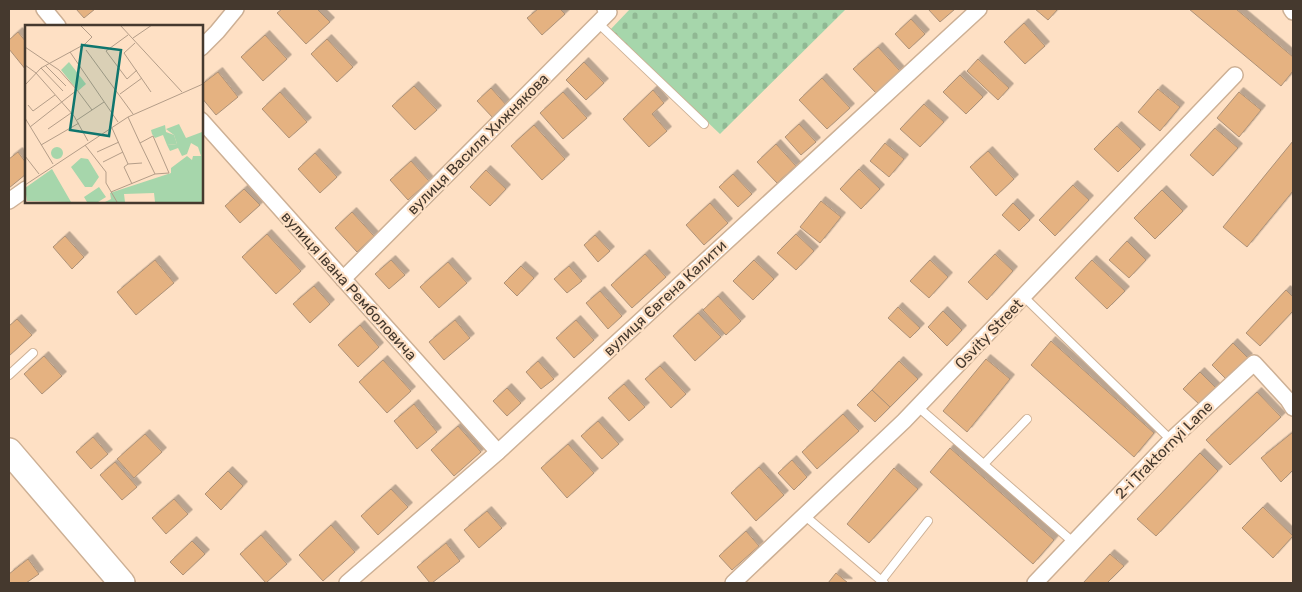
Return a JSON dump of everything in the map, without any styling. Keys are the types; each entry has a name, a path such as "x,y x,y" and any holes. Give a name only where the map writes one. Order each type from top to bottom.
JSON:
{"main road":[{"path":"9,451 122,583"}],"street":[{"path":"44,9 57,25"},
{"path":"202,47 236,9"},
{"name":"вулиця Євгена Калити","path":"347,583 498,452 979,9"},
{"name":"вулиця Василя Хижнякова","path":"344,279 598,24 609,10"},
{"name":"Osvity Street","path":"732,583 918,407 1235,76"},
{"name":"вулиця Івана Ремболовича","path":"202,121 498,452"},
{"path":"9,201 25,190"},
{"name":"2-i Traktornyi Lane","path":"1035,583 1171,440 1254,363 1293,408"}],"lane":[{"path":"598,24 704,124"},
{"path":"1024,296 1171,440"},
{"path":"9,375 33,353"},
{"path":"918,407 1073,542"},
{"path":"984,464 1027,419"},
{"path":"804,515 883,582 928,521"}],"green space":[{"path":"630,9 846,9 720,134 610,30"}],"building":[{"path":"76,9 95,9 84,18"},
{"path":"282,9 317,9 330,22 306,44 277,13"},
{"path":"538,9 560,9 565,14 542,35 527,18"},
{"path":"928,9 955,9 940,22"},
{"path":"1035,9 1058,9 1048,20"},
{"path":"1189,9 1236,9 1293,57 1293,71 1281,86"},
{"path":"911,19 925,34 909,49 895,34"},
{"path":"1024,23 1045,46 1025,64 1004,42"},
{"path":"18,32 25,41 25,69 9,49 9,40"},
{"path":"265,35 287,59 263,81 241,57"},
{"path":"327,39 353,67 337,82 311,54"},
{"path":"878,47 900,71 876,93 853,69"},
{"path":"978,59 1009,88 998,100 967,71"},
{"path":"584,62 604,83 586,100 566,80"},
{"path":"218,72 238,97 216,115 202,98 202,84"},
{"path":"960,75 983,97 966,114 943,92"},
{"path":"822,78 850,108 827,129 799,100"},
{"path":"414,86 437,110 415,130 392,106"},
{"path":"491,88 508,107 494,119 477,101"},
{"path":"1158,89 1180,107 1160,131 1138,112"},
{"path":"653,90 664,103 652,114 667,131 649,147 623,119"},
{"path":"280,92 307,122 289,138 262,109"},
{"path":"563,92 587,118 563,139 540,113"},
{"path":"1239,92 1261,110 1239,137 1217,118"},
{"path":"924,104 944,122 920,147 900,129"},
{"path":"799,124 816,142 801,155 785,137"},
{"path":"534,125 565,159 542,180 511,146"},
{"path":"1117,126 1141,149 1118,172 1094,149"},
{"path":"1215,128 1238,148 1213,176 1190,155"},
{"path":"1293,141 1293,191 1247,247 1223,227"},
{"path":"885,143 904,159 889,177 870,161"},
{"path":"776,144 796,166 777,183 757,162"},
{"path":"988,151 1014,179 996,196 970,167"},
{"path":"18,152 25,162 25,175 9,188 9,159"},
{"path":"315,153 337,177 320,193 298,169"},
{"path":"411,161 429,181 408,200 390,180"},
{"path":"859,169 880,189 861,209 840,189"},
{"path":"486,170 506,189 490,206 470,187"},
{"path":"733,174 752,194 738,207 719,187"},
{"path":"1073,185 1089,200 1055,236 1039,220"},
{"path":"244,189 260,205 240,223 225,206"},
{"path":"1162,190 1183,211 1155,239 1134,218"},
{"path":"821,201 841,217 820,243 800,227"},
{"path":"710,203 728,223 704,245 686,225"},
{"path":"1013,203 1030,220 1019,231 1002,215"},
{"path":"352,212 374,236 357,252 335,228"},
{"path":"267,234 301,271 276,294 242,257"},
{"path":"796,234 814,251 796,270 777,253"},
{"path":"595,235 610,251 598,262 584,245"},
{"path":"65,236 84,257 72,269 53,247"},
{"path":"1127,241 1146,260 1129,278 1109,260"},
{"path":"645,254 666,277 632,308 611,285"},
{"path":"995,254 1013,271 987,300 968,282"},
{"path":"155,260 174,283 136,315 117,292"},
{"path":"391,260 405,275 389,289 375,274"},
{"path":"754,260 774,279 753,300 733,281"},
{"path":"930,260 948,277 929,298 910,281"},
{"path":"1092,260 1125,291 1107,309 1075,278"},
{"path":"448,262 467,283 439,308 420,287"},
{"path":"521,266 534,278 517,296 504,283"},
{"path":"569,266 582,281 567,293 554,279"},
{"path":"314,286 330,304 310,323 293,304"},
{"path":"1286,290 1293,297 1293,311 1260,346 1246,333"},
{"path":"600,291 622,316 608,329 586,303"},
{"path":"718,296 741,321 726,335 703,310"},
{"path":"898,307 920,328 910,338 888,318"},
{"path":"943,311 962,330 947,346 928,327"},
{"path":"698,313 721,337 695,361 673,336"},
{"path":"17,319 32,335 9,356 9,326"},
{"path":"455,320 470,338 444,360 429,342"},
{"path":"576,320 594,340 574,358 556,338"},
{"path":"360,325 379,347 358,367 338,345"},
{"path":"1051,341 1154,433 1134,457 1031,365"},
{"path":"1233,343 1248,358 1227,380 1212,365"},
{"path":"44,356 62,376 42,394 24,374"},
{"path":"986,359 1010,379 967,432 943,411"},
{"path":"383,360 411,391 387,413 359,382"},
{"path":"538,361 554,379 541,389 526,372"},
{"path":"899,361 918,379 890,407 872,390"},
{"path":"660,366 686,394 671,408 645,379"},
{"path":"1200,372 1216,388 1200,405 1183,389"},
{"path":"624,384 645,407 629,421 608,398"},
{"path":"507,388 521,403 507,416 493,401"},
{"path":"872,390 890,407 875,422 857,405"},
{"path":"1257,392 1281,417 1230,465 1206,440"},
{"path":"414,404 437,432 417,449 394,421"},
{"path":"843,414 859,431 817,469 802,452"},
{"path":"598,421 619,444 602,459 581,436"},
{"path":"458,426 481,452 454,476 431,450"},
{"path":"1293,432 1293,470 1281,482 1261,458"},
{"path":"145,434 162,452 134,478 117,459"},
{"path":"93,437 108,454 91,469 76,452"},
{"path":"568,444 594,473 567,498 541,468"},
{"path":"950,448 1054,540 1033,564 930,472"},
{"path":"1200,453 1218,471 1156,536 1137,519"},
{"path":"792,460 807,477 794,490 778,473"},
{"path":"115,462 137,487 122,500 100,475"},
{"path":"759,467 784,495 756,521 731,493"},
{"path":"894,468 918,489 869,543 847,524"},
{"path":"228,471 243,486 221,510 205,494"},
{"path":"391,489 408,507 378,535 361,516"},
{"path":"174,499 188,514 166,534 152,518"},
{"path":"1263,507 1293,536 1273,558 1242,528"},
{"path":"487,511 502,528 479,548 464,530"},
{"path":"331,525 355,552 323,581 299,555"},
{"path":"746,531 759,546 732,570 719,556"},
{"path":"261,535 287,564 266,583 240,554"},
{"path":"192,541 205,554 183,575 170,562"},
{"path":"446,543 460,561 430,583 417,567"},
{"path":"1110,554 1124,566 1107,583 1083,583"},
{"path":"28,559 39,574 26,583 9,583 9,574"},
{"path":"836,573 848,583 828,583"}]}
